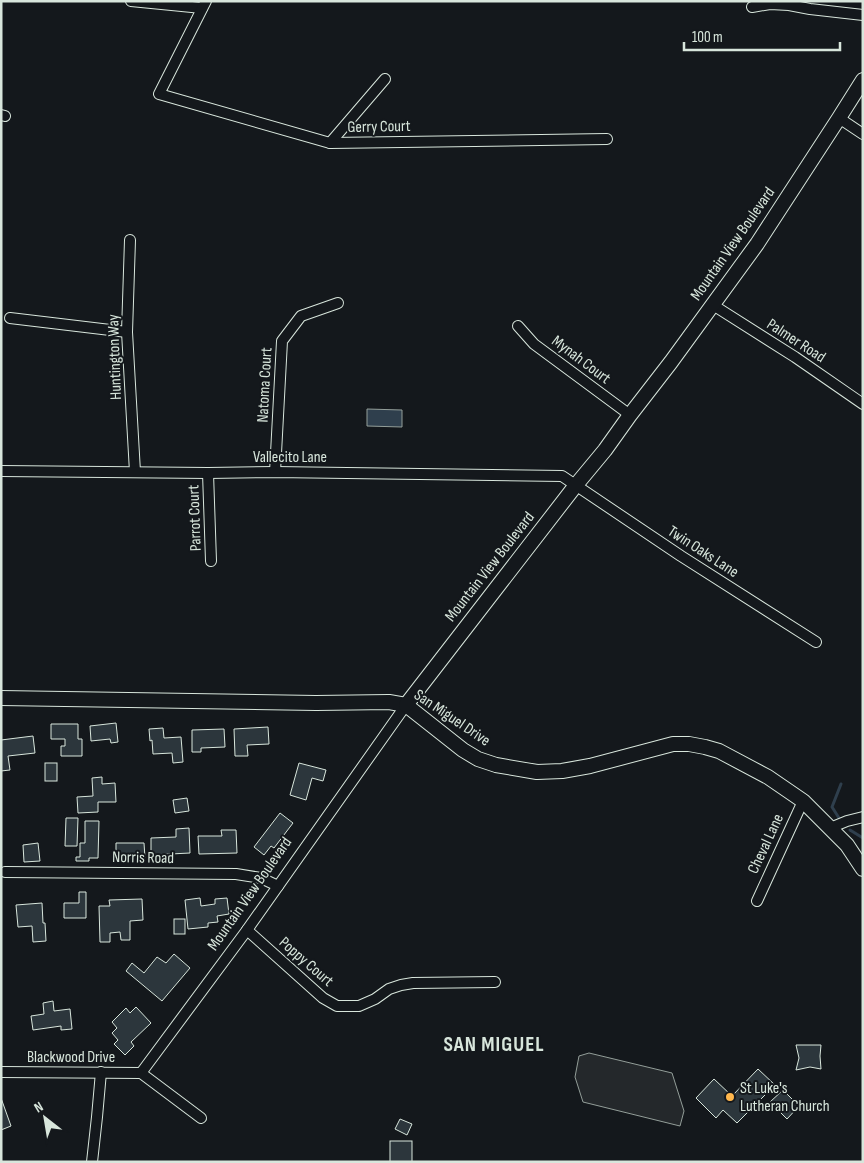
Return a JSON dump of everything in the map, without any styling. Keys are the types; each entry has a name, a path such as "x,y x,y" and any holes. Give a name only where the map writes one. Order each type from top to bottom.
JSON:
{"street":[{"path":"131,1 204,5"},
{"path":"752,7 770,4 788,5 863,15"},
{"name":"Gerry Court","path":"204,5 159,94 330,143 607,139"},
{"path":"330,143 385,79"},
{"name":"Mountain View Boulevard","path":"141,1073 247,930 406,705 605,450 713,305 757,244 863,80"},
{"path":"839,118 863,134"},
{"name":"Huntington Way","path":"130,240 127,332 135,472"},
{"name":"Natoma Court","path":"275,472 282,341 301,316 338,303"},
{"name":"Palmer Road","path":"713,305 795,357 863,404"},
{"path":"10,318 127,332"},
{"name":"Mynah Court","path":"518,326 534,344 630,415"},
{"name":"Vallecito Lane","path":"1,471 562,476 576,485"},
{"name":"Parrot Court","path":"208,473 211,561"},
{"name":"Twin Oaks Lane","path":"576,485 680,556 816,642"},
{"name":"San Miguel Drive","path":"1,698 316,703 389,702 406,705 463,750 478,759 496,765 537,772 562,771 590,766 673,744 705,747 720,751 768,777 803,801 847,845 863,869"},
{"name":"Cheval Lane","path":"757,900 803,801"},
{"path":"830,828 847,820 863,817"},
{"name":"Norris Road","path":"5,872 236,874 261,878 278,886"},
{"name":"Poppy Court","path":"247,930 323,998 338,1006 359,1006 389,990 413,983 495,982"},
{"name":"Blackwood Drive","path":"1,1072 141,1073"},
{"path":"92,1162 101,1072"},
{"path":"141,1073 201,1118"}],"shaded area":[{"path":"589,1053 672,1073 684,1111 680,1126 583,1102 575,1077 579,1056"}],"water":[{"path":"367,409 402,410 402,427 367,426"}],"building":[{"path":"116,723 118,742 111,743 110,739 91,741 90,726"},
{"path":"51,724 78,724 78,739 82,739 82,756 61,756 61,746 65,746 65,739 51,739"},
{"path":"268,727 269,744 247,745 248,756 235,756 234,729"},
{"path":"163,728 164,738 181,737 183,762 173,763 172,753 153,754 149,729"},
{"path":"224,729 225,747 201,748 201,752 192,752 192,730"},
{"path":"33,736 35,753 8,756 10,770 1,771 1,740"},
{"path":"45,763 57,763 57,781 45,781"},
{"path":"299,763 326,770 323,781 312,778 306,800 290,795"},
{"path":"102,777 102,784 115,783 116,802 98,802 98,812 78,813 77,797 93,796 92,778"},
{"path":"187,798 189,811 175,813 173,800"},
{"path":"280,813 293,823 274,848 271,846 264,855 254,847"},
{"path":"66,818 78,818 77,846 65,846"},
{"path":"85,821 99,821 98,858 89,858 89,861 76,861 76,857 80,857 80,843 85,843"},
{"path":"189,828 190,853 151,855 151,838 176,837 176,829"},
{"path":"221,830 236,830 237,853 199,854 198,836 222,836"},
{"path":"38,843 40,861 24,862 23,845"},
{"path":"116,843 144,843 145,858 116,859"},
{"path":"79,892 86,892 86,918 64,918 64,903 79,903"},
{"path":"200,898 201,906 215,904 215,899 227,898 229,914 217,916 218,922 208,923 208,927 188,929 185,900"},
{"path":"142,899 143,920 130,921 130,940 121,940 120,932 110,933 110,942 100,942 99,906 110,906 109,900"},
{"path":"42,903 46,941 33,942 32,926 18,927 16,905"},
{"path":"174,919 185,919 185,934 174,934"},
{"path":"174,954 190,968 162,1001 126,971 132,963 144,973 157,957 166,963"},
{"path":"53,1001 54,1011 70,1009 72,1029 61,1030 61,1026 33,1030 31,1016 44,1014 43,1003"},
{"path":"136,1007 151,1023 131,1042 134,1046 125,1055 114,1044 118,1040 112,1033 117,1028 112,1022 126,1008 130,1013"},
{"path":"796,1045 821,1045 821,1069 810,1067 796,1070 799,1058"},
{"name":"St Luke's Lutheran Church","path":"758,1069 775,1085 737,1123 723,1110 716,1118 696,1098 714,1079 732,1096"},
{"path":"783,1090 799,1106 787,1119 770,1102"},
{"path":"1,1098 11,1126 1,1130"},
{"path":"400,1119 412,1124 407,1135 395,1129"},
{"path":"390,1141 412,1141 412,1162 390,1162"}],"waterway":[{"path":"839,818 832,807 841,784"},
{"path":"850,830 863,838"}],"place":[{"name":"St Luke's Lutheran Church","path":"730,1097"}],"district":[{"name":"SAN MIGUEL","path":"494,1044"}]}
